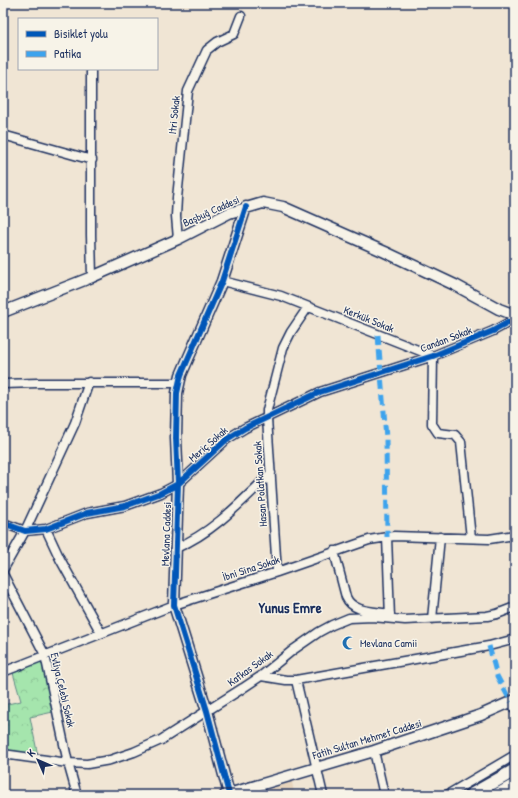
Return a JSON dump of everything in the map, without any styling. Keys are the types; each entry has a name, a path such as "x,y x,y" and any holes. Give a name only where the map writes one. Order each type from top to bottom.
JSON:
{"main road":[{"path":"471,795 515,770"},
{"path":"497,795 515,785"}],"street":[{"name":"Itri Sokak","path":"178,239 176,216 177,198 188,91 207,50 217,42 234,34 241,16"},
{"path":"91,70 92,277"},
{"path":"3,135 92,160"},
{"name":"Başbuğ Caddesi","path":"3,312 92,277 178,239 229,213 263,203 283,207 455,285 499,310 515,315"},
{"name":"Mevlana Caddesi","path":"227,794 207,711 174,605 178,484 176,438 179,383 222,281 246,207"},
{"name":"Kerkük Sokak","path":"222,281 281,296 433,356"},
{"name":"Hasan Polatkan Sokak","path":"277,572 267,410 283,348 291,332 308,307"},
{"name":"Candan Sokak","path":"382,372 433,356 493,331 515,318"},
{"path":"433,356 432,424 438,433 456,434 462,446 471,538"},
{"name":"Meriç Sokak","path":"25,531 46,529 87,512 135,503 161,494 178,484 227,439 245,428 320,392 382,372"},
{"path":"3,570 25,531 75,423 89,382"},
{"path":"3,384 89,382 179,383"},
{"path":"176,548 195,540 215,525 271,472"},
{"path":"3,523 25,531"},
{"path":"46,529 60,559 101,633"},
{"name":"İbni Sina Sokak","path":"3,672 174,605 277,572 369,540 387,536 489,538 515,535"},
{"path":"334,551 344,592 348,602 358,609 390,616 387,536"},
{"path":"432,619 440,537"},
{"name":"Evliya Çelebi Sokak","path":"3,574 45,655 68,763 77,795"},
{"name":"Kafkas Sokak","path":"3,754 68,763 92,764 121,757 161,740 262,676 307,640 332,625 350,618 390,616 432,619 487,616 515,607"},
{"path":"262,676 296,680 489,646 515,639"},
{"path":"296,680 323,795"},
{"name":"Fatih Sultan Mehmet Caddesi","path":"227,794 374,751 514,704"},
{"path":"374,751 384,795"},
{"path":"448,795 515,755"}],"shaded area":[{"path":"292,782 294,792 292,795 250,795"}],"green space":[{"path":"43,661 53,712 30,717 38,756 3,750 3,705 21,701 13,673"}],"marked path":[{"path":"378,335 386,438 387,537"},
{"path":"489,646 497,676 511,702"}],"cycle path":[{"path":"229,794 207,711 174,605 178,484 176,438 177,393 181,375 222,281 246,207"},
{"path":"3,523 25,531 46,529 87,513 125,506 161,493 178,484 227,439 245,428 320,392 433,356 493,331 515,319"}],"place":[{"name":"Mevlana Camii","path":"349,643"}],"district":[{"name":"Yunus Emre","path":"290,607"}]}
